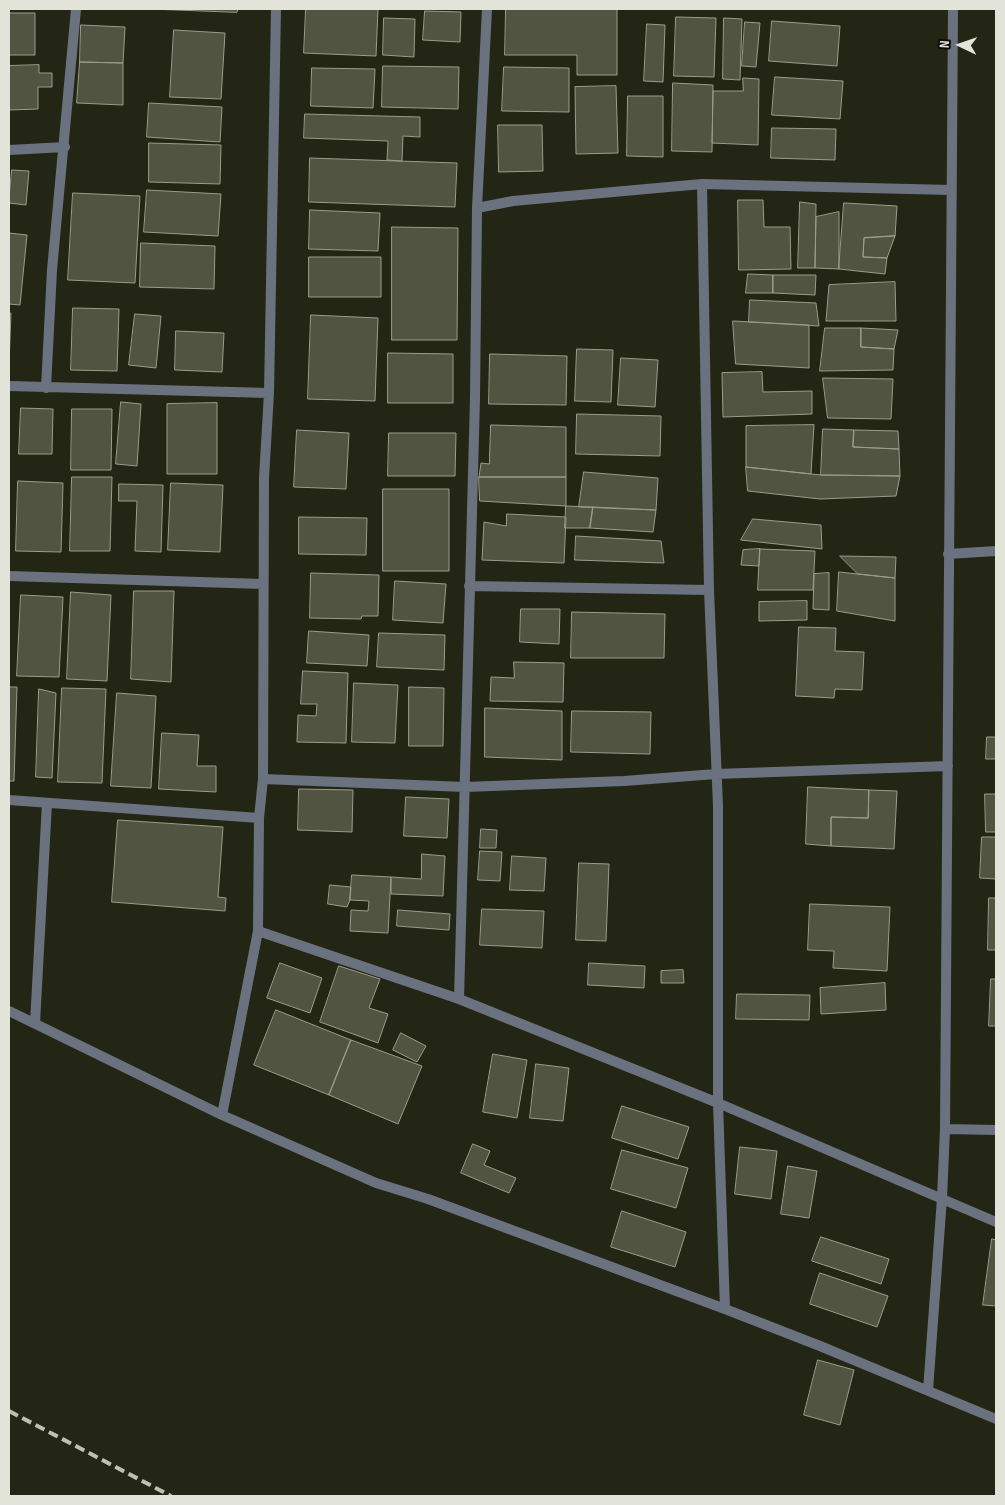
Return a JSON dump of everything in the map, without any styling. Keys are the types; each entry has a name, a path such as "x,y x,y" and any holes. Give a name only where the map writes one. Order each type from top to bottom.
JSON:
{"street":[{"path":"46,388 52,270 65,147 76,9"},
{"path":"222,1115 258,931 260,818 263,779 264,478 269,393 276,9"},
{"path":"458,999 475,398 477,208 487,9"},
{"path":"928,1390 945,1129 953,9"},
{"path":"9,150 65,147"},
{"path":"477,208 513,201 702,184 951,190"},
{"path":"702,184 709,590 716,774 718,1104 725,1309"},
{"path":"9,386 269,393"},
{"path":"948,554 996,551"},
{"path":"9,576 263,584"},
{"path":"469,586 709,590"},
{"path":"263,779 465,787 624,781 716,774 948,766"},
{"path":"9,800 260,818"},
{"path":"35,1023 47,803"},
{"path":"258,931 458,999 718,1104 996,1222"},
{"path":"9,1011 222,1115 376,1183 428,1199 725,1309 996,1419"},
{"path":"945,1129 996,1130"}],"building":[{"path":"151,9 238,9 237,12"},
{"path":"306,9 378,9 376,56 304,53"},
{"path":"506,9 617,9 617,75 577,75 577,55 505,55"},
{"path":"425,11 461,12 460,42 423,40"},
{"path":"9,13 35,13 35,55 9,55"},
{"path":"676,17 716,18 714,77 674,76"},
{"path":"384,18 415,19 414,57 383,55"},
{"path":"724,18 742,19 740,80 723,79"},
{"path":"772,21 840,26 837,66 769,61"},
{"path":"745,22 760,23 756,67 742,66"},
{"path":"647,24 665,25 663,82 644,81"},
{"path":"81,25 125,27 123,63 80,62"},
{"path":"174,30 225,33 221,99 170,97"},
{"path":"80,62 123,63 123,105 77,103"},
{"path":"39,65 39,73 52,73 52,87 38,87 38,109 9,110 9,66"},
{"path":"383,66 459,67 458,109 382,107"},
{"path":"504,67 569,68 569,112 502,111"},
{"path":"312,68 375,69 373,108 311,106"},
{"path":"775,77 843,81 840,119 772,115"},
{"path":"743,78 759,79 758,145 712,143 713,91 743,91"},
{"path":"673,83 713,85 712,152 672,151"},
{"path":"616,86 618,153 576,154 575,87"},
{"path":"628,96 663,96 663,157 627,156"},
{"path":"149,103 222,107 220,142 147,137"},
{"path":"305,114 420,117 420,137 403,136 402,161 387,160 388,141 304,138"},
{"path":"498,125 542,125 543,171 499,172"},
{"path":"772,128 836,129 835,160 771,158"},
{"path":"149,143 221,145 220,184 149,182"},
{"path":"310,158 457,163 455,207 309,202"},
{"path":"12,170 29,171 26,205 9,203"},
{"path":"147,190 221,194 218,236 144,232"},
{"path":"73,193 140,196 135,283 68,280"},
{"path":"738,200 763,200 764,227 790,227 791,269 739,270"},
{"path":"800,202 816,204 815,268 798,268"},
{"path":"844,203 897,206 895,236 864,238 863,257 887,258 885,274 839,269"},
{"path":"310,210 380,213 378,251 309,249"},
{"path":"839,212 839,269 815,268 816,217"},
{"path":"392,227 458,228 457,340 392,340"},
{"path":"9,233 27,235 20,305 9,304"},
{"path":"895,236 887,258 863,257 864,238"},
{"path":"141,243 215,246 214,289 140,287"},
{"path":"309,257 381,257 381,297 309,297"},
{"path":"748,274 773,275 773,293 746,293"},
{"path":"773,275 816,275 815,295 773,293"},
{"path":"895,282 896,321 826,321 829,285"},
{"path":"750,300 816,303 819,326 749,322"},
{"path":"73,308 119,309 117,371 71,370"},
{"path":"9,313 11,313 9,364"},
{"path":"135,314 161,316 156,368 129,365"},
{"path":"311,315 378,318 375,401 308,399"},
{"path":"733,321 809,325 809,368 736,364"},
{"path":"825,328 861,328 861,347 894,349 893,370 820,371"},
{"path":"861,328 898,330 894,349 861,347"},
{"path":"176,331 224,333 222,372 175,370"},
{"path":"577,349 613,350 611,402 575,401"},
{"path":"388,353 453,354 453,403 388,403"},
{"path":"490,354 567,356 566,405 489,404"},
{"path":"621,358 658,360 655,407 618,405"},
{"path":"762,372 763,392 812,391 812,414 723,417 722,373"},
{"path":"823,378 893,379 891,419 828,418"},
{"path":"121,402 141,404 137,466 116,464"},
{"path":"217,403 217,474 167,474 167,404"},
{"path":"21,408 53,409 52,454 19,454"},
{"path":"72,409 112,409 111,470 71,470"},
{"path":"577,414 661,416 660,456 576,454"},
{"path":"491,425 566,427 566,477 479,477 481,463 489,464"},
{"path":"814,425 811,474 746,467 746,426"},
{"path":"823,429 854,430 853,447 899,449 900,476 821,475"},
{"path":"297,430 349,433 346,489 294,487"},
{"path":"854,430 898,431 899,449 853,447"},
{"path":"389,433 456,433 455,476 388,476"},
{"path":"746,467 821,475 900,476 896,496 820,499 748,491"},
{"path":"584,472 658,478 656,510 579,507"},
{"path":"72,477 112,477 110,551 70,551"},
{"path":"479,477 566,477 566,506 480,501"},
{"path":"18,481 63,483 61,552 16,551"},
{"path":"171,483 223,485 220,552 168,550"},
{"path":"119,484 163,485 161,552 135,551 137,501 119,501"},
{"path":"383,489 449,489 449,571 383,571"},
{"path":"566,506 593,507 590,528 565,528"},
{"path":"593,507 656,510 653,532 590,528"},
{"path":"507,514 566,517 564,563 482,560 484,522 506,526"},
{"path":"299,517 367,518 366,555 299,554"},
{"path":"753,519 821,525 822,549 741,540"},
{"path":"576,536 661,541 664,563 575,560"},
{"path":"760,549 815,551 813,590 758,590"},
{"path":"760,549 759,566 741,565 743,550"},
{"path":"840,556 896,557 895,578 858,574"},
{"path":"839,572 895,578 895,621 837,611"},
{"path":"311,573 379,575 378,616 362,616 361,619 310,618"},
{"path":"829,573 829,610 813,609 814,574"},
{"path":"395,581 446,584 443,623 393,620"},
{"path":"134,591 174,591 171,682 131,679"},
{"path":"71,592 111,595 107,681 67,679"},
{"path":"21,595 63,597 59,677 17,676"},
{"path":"807,601 807,620 759,621 759,602"},
{"path":"521,609 560,609 559,644 520,642"},
{"path":"572,612 665,614 664,658 571,658"},
{"path":"799,627 836,628 835,651 864,652 862,690 835,689 834,698 796,696"},
{"path":"309,631 369,635 367,666 307,663"},
{"path":"379,633 445,635 444,670 377,667"},
{"path":"514,662 564,663 563,702 490,701 491,677 514,678"},
{"path":"303,671 348,673 346,743 297,742 298,715 316,716 317,704 301,704"},
{"path":"354,683 398,685 395,743 352,742"},
{"path":"9,687 17,687 14,781 9,781"},
{"path":"409,687 444,688 443,746 409,746"},
{"path":"62,688 106,689 102,783 58,782"},
{"path":"39,689 56,693 52,778 36,777"},
{"path":"117,693 156,696 151,788 111,786"},
{"path":"485,708 562,711 562,760 485,757"},
{"path":"572,711 651,712 650,754 571,752"},
{"path":"162,733 199,735 197,766 216,766 216,792 159,789"},
{"path":"987,737 996,737 996,759 986,759"},
{"path":"808,787 869,790 868,818 831,817 831,846 806,844"},
{"path":"299,789 353,790 352,832 298,830"},
{"path":"869,790 897,791 894,849 831,846 831,817 868,818"},
{"path":"985,794 996,794 996,832 986,832"},
{"path":"406,797 449,799 447,838 404,836"},
{"path":"118,820 223,827 218,897 226,898 225,911 112,902"},
{"path":"481,829 497,830 496,848 480,848"},
{"path":"982,837 996,837 996,879 980,878"},
{"path":"480,851 502,852 500,881 478,880"},
{"path":"422,854 445,856 443,896 391,894 391,877 421,879"},
{"path":"512,856 546,858 544,891 510,890"},
{"path":"579,863 609,864 606,941 576,940"},
{"path":"352,875 391,877 388,933 350,931 351,910 368,911 369,901 350,900"},
{"path":"330,885 351,887 350,900 347,907 328,904"},
{"path":"989,898 996,898 996,950 988,950"},
{"path":"810,904 890,907 887,971 833,968 834,951 808,950"},
{"path":"482,909 544,911 542,948 480,945"},
{"path":"398,910 450,914 449,930 397,926"},
{"path":"280,963 322,978 310,1013 267,998"},
{"path":"589,963 645,966 644,988 588,985"},
{"path":"339,966 380,979 369,1008 388,1014 378,1043 320,1022"},
{"path":"683,970 684,983 661,983 661,971"},
{"path":"991,979 996,979 996,1026 989,1026"},
{"path":"885,983 886,1010 821,1014 820,988"},
{"path":"737,994 810,995 809,1020 736,1019"},
{"path":"276,1010 351,1040 329,1095 254,1065"},
{"path":"401,1033 426,1046 417,1062 393,1050"},
{"path":"351,1040 422,1066 398,1124 329,1095"},
{"path":"493,1054 527,1060 517,1118 483,1112"},
{"path":"536,1064 569,1068 563,1121 530,1118"},
{"path":"622,1106 689,1127 678,1159 612,1138"},
{"path":"473,1144 490,1151 484,1165 516,1178 509,1193 461,1173"},
{"path":"740,1147 777,1151 771,1199 735,1194"},
{"path":"622,1150 688,1168 676,1208 611,1189"},
{"path":"788,1166 817,1171 809,1218 781,1214"},
{"path":"622,1211 686,1232 675,1267 611,1247"},
{"path":"821,1237 889,1259 881,1284 812,1261"},
{"path":"992,1239 996,1240 996,1306 983,1305"},
{"path":"820,1273 888,1296 877,1327 810,1304"},
{"path":"818,1360 854,1370 840,1425 804,1415"}],"railway":[{"path":"9,1411 171,1496"}]}
